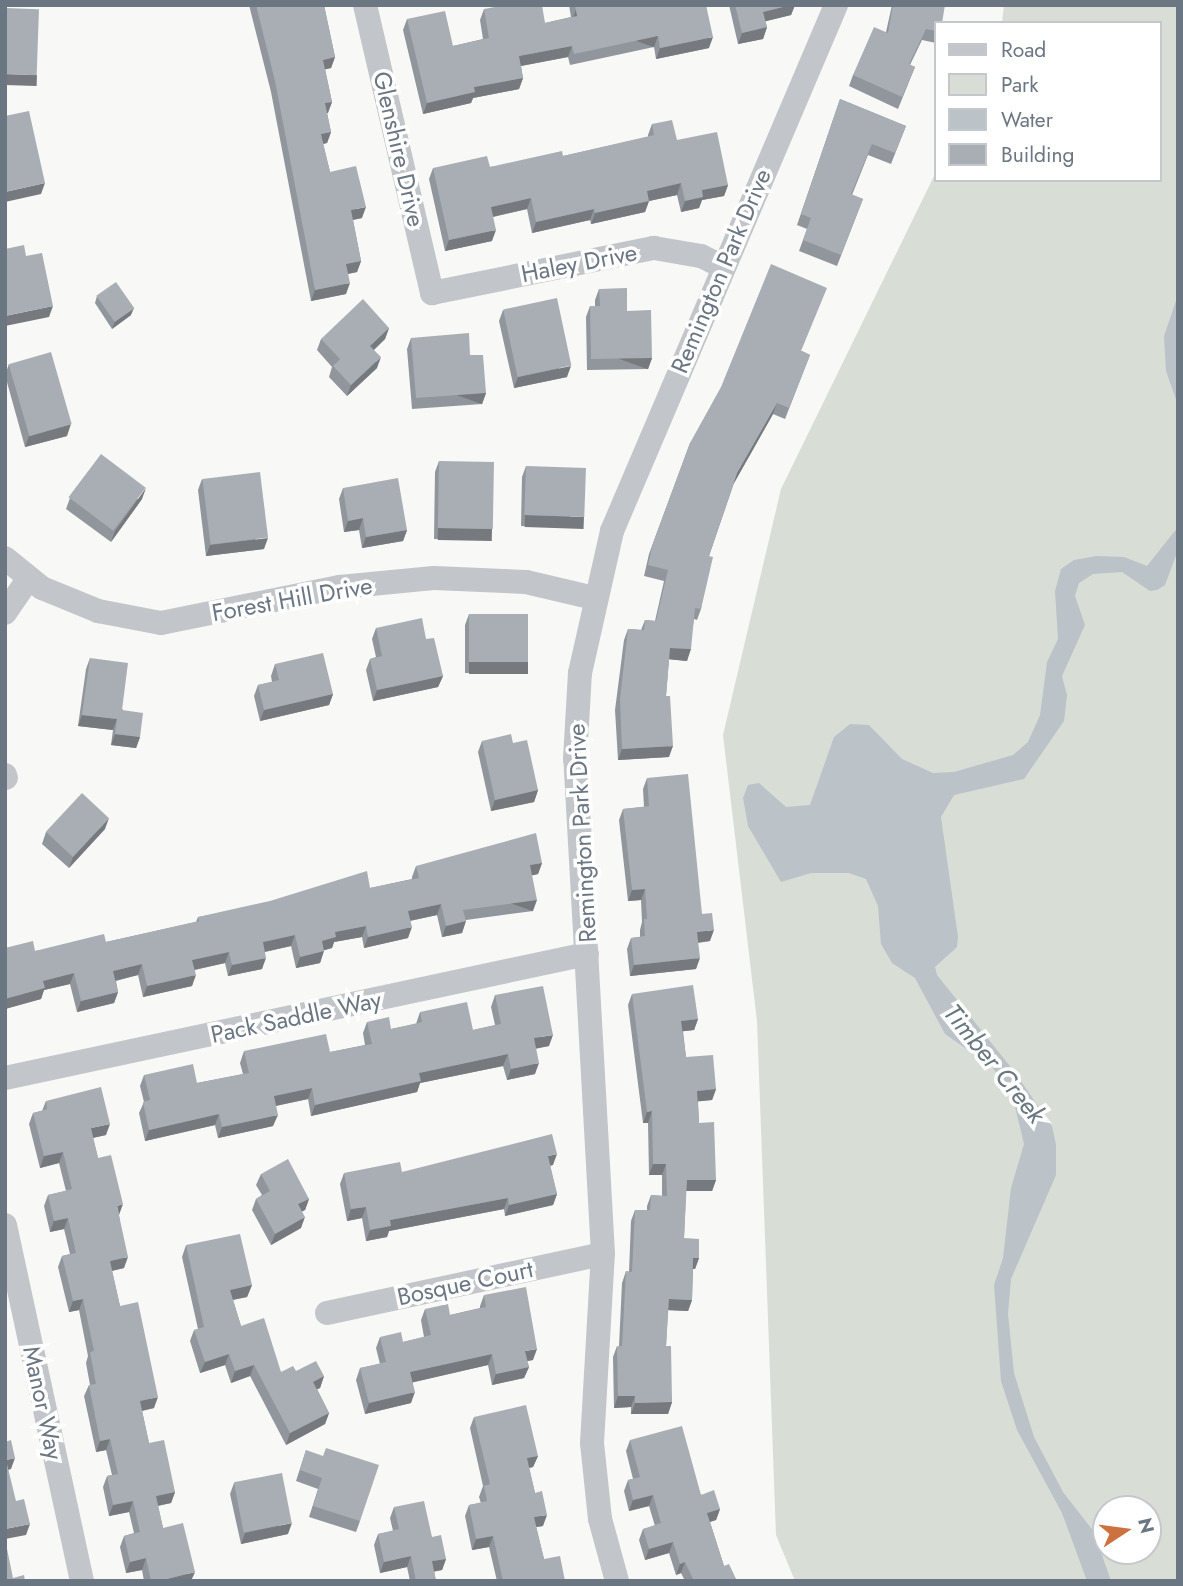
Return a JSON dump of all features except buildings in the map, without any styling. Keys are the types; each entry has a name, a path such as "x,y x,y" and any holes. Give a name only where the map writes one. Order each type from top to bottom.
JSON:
{"street":[{"name":"Glenshire Drive","path":"365,5 432,293"},
{"name":"Remington Park Drive","path":"617,1581 600,1519 592,1443 603,1254 575,759 580,673 594,598 612,531 836,5"},
{"name":"Haley Drive","path":"432,293 654,248 701,256 724,267"},
{"name":"Forest Hill Drive","path":"5,558 42,588 98,611 161,623 340,587 434,578 526,582 594,598"},
{"path":"5,613 29,578"},
{"name":"Pack Saddle Way","path":"5,1078 587,954"},
{"name":"Manor Way","path":"5,1225 82,1581"},
{"name":"Bosque Court","path":"327,1313 603,1254"}],"green space":[{"path":"1004,5 1178,5 1178,1581 795,1581 776,1535 757,1021 723,735 781,489 934,176 934,182 1162,182 1162,21 1002,21"}],"water":[{"path":"1178,295 1178,405 1166,371 1164,336"},
{"name":"Timber Creek","path":"1178,527 1178,550 1165,585 1157,590 1150,591 1122,572 1093,574 1079,583 1075,596 1085,625 1062,676 1067,695 1064,721 1024,779 954,795 941,817 958,937 957,947 935,967 937,975 1013,1070 1052,1126 1056,1145 1056,1175 1011,1279 1008,1314 1014,1373 1034,1437 1063,1492 1092,1529 1092,1565 1105,1565 1111,1581 1087,1581 1062,1513 1017,1430 1001,1381 994,1285 1003,1258 1011,1188 1024,1144 1011,1090 991,1066 945,1034 915,978 892,963 881,944 878,906 866,879 849,873 811,873 781,882 748,826 743,798 748,785 759,783 786,807 810,805 834,737 850,724 869,725 902,759 933,773 954,772 1013,755 1028,742 1040,715 1047,662 1058,639 1055,591 1061,569 1074,560 1097,556 1124,557 1147,566"}]}
